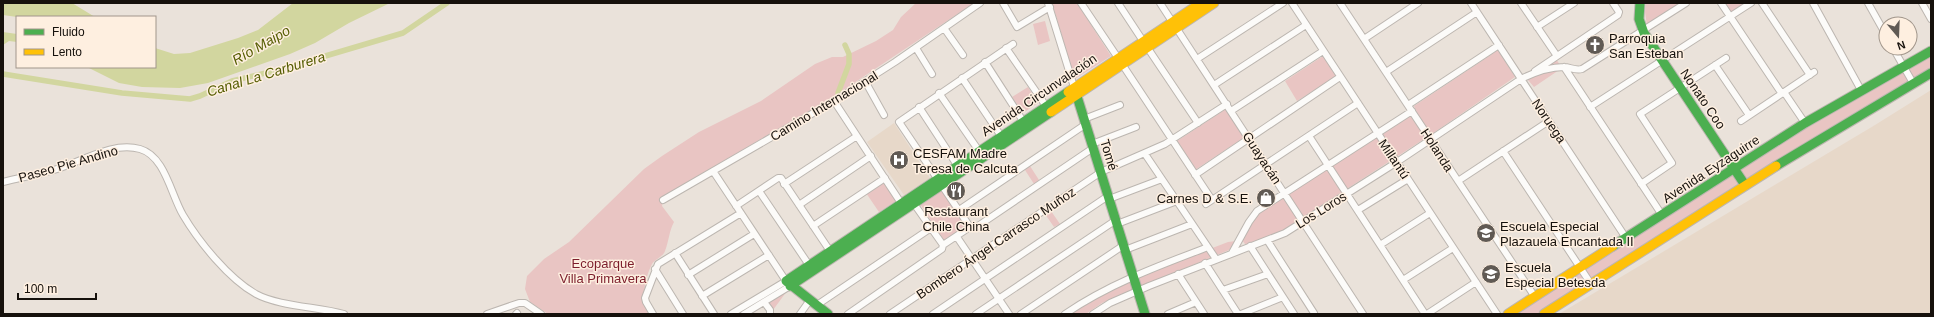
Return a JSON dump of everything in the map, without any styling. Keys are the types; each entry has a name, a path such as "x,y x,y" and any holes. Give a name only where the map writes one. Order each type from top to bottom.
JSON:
{"street":[{"name":"Camino Internacional","path":"663,200 834,101 916,48 980,3"},
{"path":"1003,3 1017,27 1049,5"},
{"path":"1081,3 1212,200"},
{"path":"1118,3 1198,123"},
{"name":"Guayacán","path":"1160,3 1304,221 1363,314"},
{"name":"Avenida Circunvalación","path":"1174,25 1200,3"},
{"name":"Avenida Circunvalación","path":"731,314 788,283 1075,90 1174,25 1214,3"},
{"path":"1197,59 1283,3"},
{"name":"Millantú","path":"1292,3 1497,314"},
{"name":"Holanda","path":"1341,3 1535,297"},
{"path":"1364,39 1418,3"},
{"name":"Noruega","path":"1471,3 1626,238"},
{"path":"1521,3 1557,56"},
{"name":"Los Loros","path":"1093,314 1110,303 1178,274 1285,233 1431,140 1521,79 1532,74 1620,14 1613,3"},
{"name":"Nonato Coo","path":"1640,3 1639,19 1643,30 1745,185"},
{"name":"Los Loros","path":"1532,74 1564,67 1577,70 1584,68 1686,3"},
{"path":"1721,3 1780,91 1805,124"},
{"path":"1590,107 1751,3"},
{"path":"1741,121 1812,73 1762,3"},
{"path":"1813,3 1861,90"},
{"path":"1868,3 1878,21"},
{"path":"1922,3 1931,19"},
{"path":"1537,27 1570,4"},
{"name":"Tomé","path":"1049,5 1145,314"},
{"path":"1386,72 1477,12"},
{"path":"1214,85 1306,25"},
{"path":"944,28 963,55"},
{"path":"970,227 940,181 931,172 899,122 1012,44"},
{"path":"1232,253 1254,214 1285,192 1377,133 1499,45"},
{"path":"916,48 932,74"},
{"path":"1006,48 1046,106"},
{"path":"1231,111 1323,51"},
{"name":"Avenida Eyzaguirre","path":"1508,314 1805,124 1861,90 1931,51"},
{"path":"1898,56 1913,83"},
{"path":"1641,184 1672,163 1640,114 1726,58"},
{"path":"985,62 1023,121"},
{"path":"1715,65 1749,115"},
{"path":"1564,67 1662,215"},
{"path":"1544,314 1745,185 1931,73"},
{"path":"1195,175 1340,77"},
{"path":"962,78 1001,136"},
{"path":"865,81 884,115"},
{"name":"Avenida Circunvalación","path":"940,181 957,165 1046,106 1075,90"},
{"path":"940,93 978,151"},
{"path":"834,101 901,203"},
{"path":"1206,204 1358,103"},
{"name":"Bombero Ángel Carrasco Muñoz","path":"890,314 1101,172 1145,154 1172,140 1226,104"},
{"path":"959,210 1085,122 1120,105"},
{"path":"919,107 957,165"},
{"path":"1458,181 1549,121"},
{"path":"848,314 942,249 943,245 970,227 978,226 1093,146 1136,127"},
{"path":"784,184 857,136"},
{"path":"1309,136 1426,314 1476,282"},
{"name":"Paseo Pie Andino","path":"3,182 50,171 115,148 138,149 147,152 156,159 183,214 193,230 215,259 246,287 270,301 324,308 344,314"},
{"path":"1504,151 1592,284"},
{"path":"1145,154 1216,259"},
{"path":"799,205 870,156"},
{"path":"713,171 788,283 828,314"},
{"path":"736,206 780,178 830,251"},
{"path":"813,226 885,178"},
{"path":"933,314 1109,197 1162,179"},
{"path":"1358,210 1408,179"},
{"path":"759,191 809,265"},
{"path":"912,200 943,245"},
{"name":"Avenida Circunvalación","path":"744,314 764,302 809,265 901,203 912,200"},
{"path":"976,314 1117,222 1177,201"},
{"path":"653,314 645,298 658,264 741,213"},
{"path":"1380,245 1430,213"},
{"path":"1020,314 1124,247 1192,224"},
{"path":"800,314 813,303 931,228"},
{"path":"688,275 754,234"},
{"path":"957,236 1009,314"},
{"path":"1267,240 1314,313"},
{"path":"1250,246 1294,314"},
{"path":"1065,314 1093,296 1134,276 1208,247"},
{"path":"1403,280 1453,248"},
{"path":"675,254 714,314"},
{"path":"702,296 769,255"},
{"path":"1205,263 1239,314 1283,298"},
{"path":"655,269 683,314"},
{"path":"1178,274 1204,314"},
{"path":"1223,290 1268,274"},
{"path":"764,302 770,310 770,314"},
{"path":"1168,314 1196,302"},
{"path":"487,314 519,303 525,303 541,314"}],"shaded area":[{"path":"1931,90 1931,314 1559,314 1875,125"},
{"name":"CESFAM Madre Teresa de Calcuta","path":"894,123 930,178 904,195 867,142"}],"green space":[{"name":"Ecoparque Villa Primavera","path":"916,3 974,3 836,95 664,196 662,206 674,222 664,253 652,264 645,283 645,302 650,314 548,314 530,302 525,289 527,276 544,259 569,242 644,169 699,132 761,101 815,64 832,57 843,57 876,41 893,30 901,17"},
{"path":"1052,3 1077,3 1111,56 1075,79"},
{"path":"1646,3 1682,3 1647,26 1645,12"},
{"path":"1725,3 1745,3 1731,12"},
{"path":"1045,21 1050,41 1038,45 1033,24"},
{"path":"1498,50 1515,77 1432,134 1283,230 1249,244 1245,244 1242,240 1257,215 1416,111 1414,106"},
{"path":"1323,56 1337,76 1297,101 1285,81"},
{"path":"1931,56 1931,67 1736,185 1539,314 1510,314 1730,175 1897,73"},
{"path":"1556,59 1562,68 1534,87 1528,80"},
{"path":"1028,87 1038,103 1023,113 1012,97"},
{"path":"1226,109 1245,137 1195,170 1177,141"},
{"path":"1030,166 1039,180 1034,184 1025,170"},
{"path":"884,181 897,200 879,212 866,193"},
{"path":"942,188 967,226 945,242 920,204"},
{"path":"1051,211 1060,224 1054,227 1045,214"},
{"path":"1236,241 1229,250 1102,303 1086,314 1070,314 1100,294 1129,280 1228,242"},
{"path":"786,290 787,291 773,310 768,302"}],"water":[{"path":"3,3 72,3 93,16 16,17 3,15"},
{"name":"Río Maipo","path":"293,3 390,3 349,23 315,43 290,54 208,83 180,88 142,87 119,83 89,68 156,68 156,48 174,54 190,53 258,30"},
{"path":"3,32 16,34 16,42 9,41 3,45"}],"waterway":[{"name":"Canal La Carburera","path":"3,74 122,93 190,99 232,81 278,70 403,33 447,3"},
{"path":"838,93 849,64 849,54 845,45"}],"traffic: fast":[{"path":"1640,3 1639,19 1644,33 1745,185"},
{"path":"1613,246 1805,123 1931,51"},
{"path":"1776,166 1931,73"},
{"path":"1075,90 1145,314"},
{"path":"828,314 786,281 1068,92"},
{"path":"790,286 1051,112"}],"traffic: slow":[{"path":"1068,92 1201,3"},
{"path":"1051,112 1214,3"},
{"path":"1544,314 1776,166"},
{"path":"1508,314 1613,246"}],"place":[{"name":"Parroquia San Esteban","path":"1595,45"},
{"name":"CESFAM Madre Teresa de Calcuta","path":"899,160"},
{"name":"Restaurant Chile China","path":"956,191"},
{"name":"Carnes D & S.E.","path":"1266,198"},
{"name":"Escuela Especial Plazauela Encantada II","path":"1486,233"},
{"name":"Escuela Especial Betesda","path":"1491,274"}]}
